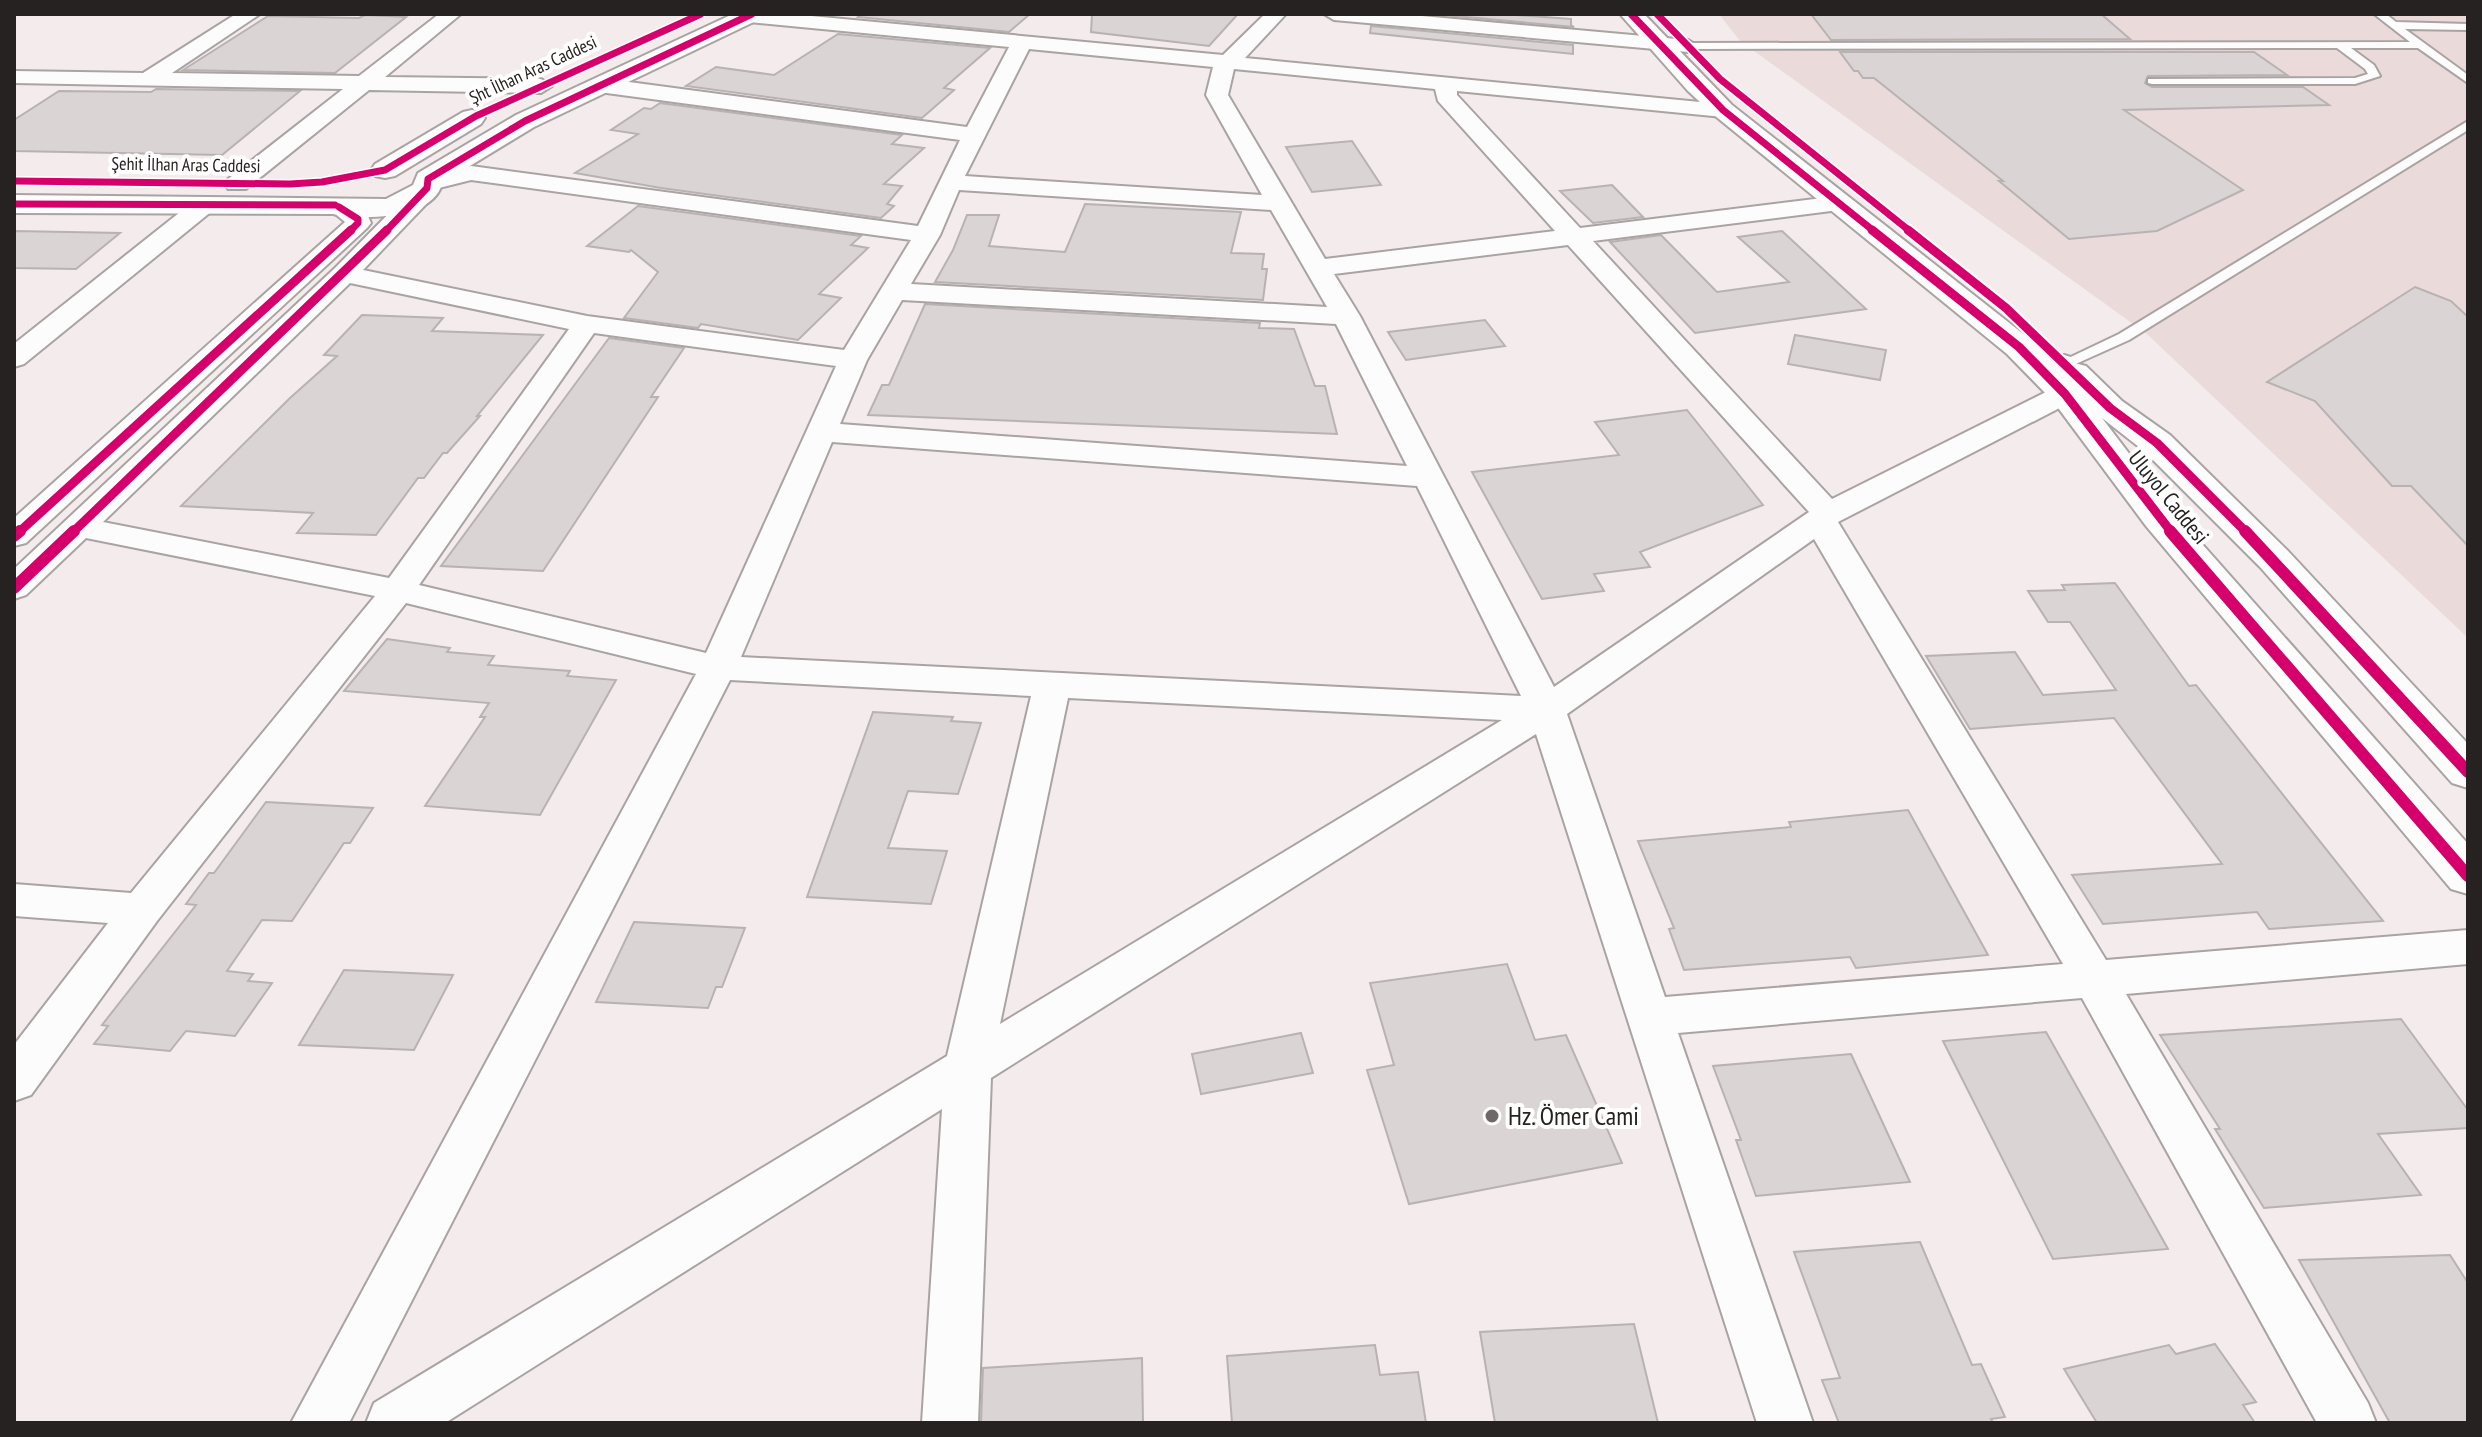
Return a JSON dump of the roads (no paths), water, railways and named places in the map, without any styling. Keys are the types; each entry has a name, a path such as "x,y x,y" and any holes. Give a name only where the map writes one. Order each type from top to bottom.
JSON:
{"main road":[{"name":"Şht İlhan Aras Caddesi","path":"385,170 476,116 701,14"},
{"name":"Uluyol Caddesi","path":"1631,14 1720,79 2006,308 2064,379 2159,518 2468,876"},
{"name":"Uluyol Caddesi","path":"1657,14 1673,45 1723,110 2019,347 2157,443 2274,559 2468,772"},
{"name":"Şht İlhan Aras Caddesi","path":"337,206 374,209 402,203 525,121 750,15"},
{"name":"Şehit İlhan Aras Caddesi","path":"14,181 290,184 385,170"},
{"path":"385,170 418,172 426,185"},
{"path":"337,206 328,199 330,193 356,176"},
{"name":"Şehit İlhan Aras Caddesi","path":"14,204 337,206"}],"street":[{"path":"148,79 250,14"},
{"path":"237,184 451,14"},
{"path":"1276,14 1222,69 1217,95 1346,316 1547,710 1785,1423"},
{"path":"1334,14 1673,45"},
{"path":"1586,14 1607,39"},
{"path":"750,15 1723,110"},
{"path":"319,1423 718,668 853,360 927,235 950,182 1019,48"},
{"path":"14,77 541,86"},
{"path":"599,85 974,135"},
{"path":"1446,85 1446,96 1577,236 1824,517 2095,980 2348,1423"},
{"path":"14,588 344,274 426,185 471,173 927,235"},
{"path":"950,182 1279,203"},
{"path":"1318,268 1839,203"},
{"path":"21,346 203,206"},
{"path":"14,536 358,223 358,219 337,206"},
{"path":"344,274 587,324 853,360"},
{"path":"893,291 1346,316"},
{"path":"14,1081 142,910 398,590 587,324"},
{"path":"394,1423 1547,710 1824,517 2064,379"},
{"path":"820,432 1428,477"},
{"path":"79,527 398,590 718,668 1547,710"},
{"path":"950,1423 968,1067 1052,685"},
{"path":"14,900 142,910"},
{"path":"1648,1017 2468,947"}],"lane":[{"path":"2379,14 2468,80"},
{"path":"2393,25 2468,27"},
{"path":"1673,45 2418,45"},
{"path":"2152,81 2355,81 2374,76 2370,67 2339,45"},
{"path":"2451,68 2468,68"},
{"path":"2064,379 2137,329 2468,125"}],"place":[{"name":"Hz. Ömer Cami","path":"1492,1116"}]}
